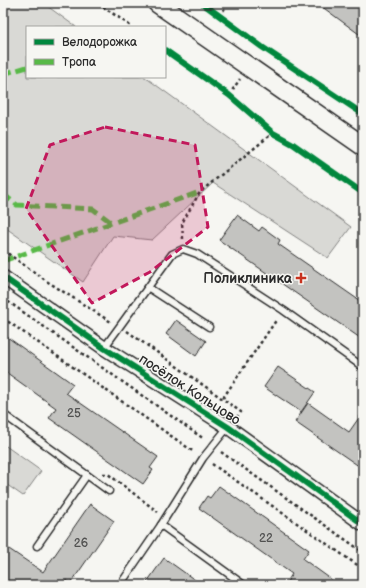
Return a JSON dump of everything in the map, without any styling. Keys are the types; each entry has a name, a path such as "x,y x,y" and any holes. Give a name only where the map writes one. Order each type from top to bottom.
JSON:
{"main road":[{"path":"157,3 363,146"}],"street":[{"name":"посёлок Кольцово","path":"3,277 104,348 228,427 363,524"}],"lane":[{"path":"104,348 149,288 172,254 183,249 197,254 283,310 363,367"},
{"path":"149,288 209,327"},
{"path":"3,414 109,491"},
{"path":"120,585 166,518 203,458 228,427"},
{"path":"37,546 87,475"},
{"path":"161,525 244,585"}],"path":[{"path":"98,3 131,26"},
{"path":"202,3 262,47 363,114"},
{"path":"220,16 228,3"},
{"path":"166,51 229,95 273,133 293,144 363,192"},
{"path":"183,249 182,223 200,192 273,133"},
{"path":"3,250 86,307 120,326 241,412 228,427"},
{"path":"3,298 363,552"},
{"path":"223,398 283,310"},
{"path":"3,318 363,569"},
{"path":"87,475 108,474 166,518"}],"highlighted area":[{"path":"105,127 195,145 208,227 150,272 92,303 26,209 50,145"}],"shaded area":[{"path":"3,3 43,3 75,26 26,26 26,78 146,78 351,227 328,258 213,183 152,240 113,236 83,282 3,226"},
{"path":"3,444 41,471 23,496 3,482"}],"building":[{"path":"317,3 363,3 363,37"},
{"name":"Поликлиника","path":"237,215 259,231 262,227 280,240 278,244 363,303 363,340 219,240"},
{"path":"176,320 206,341 196,356 166,334"},
{"path":"3,334 73,384 66,393 158,457 150,468 153,470 143,484 49,418 56,408 3,370"},
{"path":"278,367 315,392 301,412 264,387"},
{"path":"308,403 349,432 363,412 363,469 295,422"},
{"path":"219,486 309,550 303,559 339,585 285,585 292,574 199,508 207,496 210,498"},
{"path":"90,504 114,521 71,583 66,580 63,585 10,585 3,580 3,545 43,572"},
{"path":"164,558 185,573 202,585 145,585"}],"marked path":[{"path":"3,74 26,67"},
{"path":"3,261 200,192"},
{"path":"3,194 17,205 93,209 112,223"}],"cycle path":[{"path":"202,3 262,47 363,114"},
{"path":"166,51 229,95 273,133 293,144 363,193"},
{"path":"3,277 104,348 228,427 363,524"}],"place":[{"name":"Поликлиника","path":"301,278"}]}
